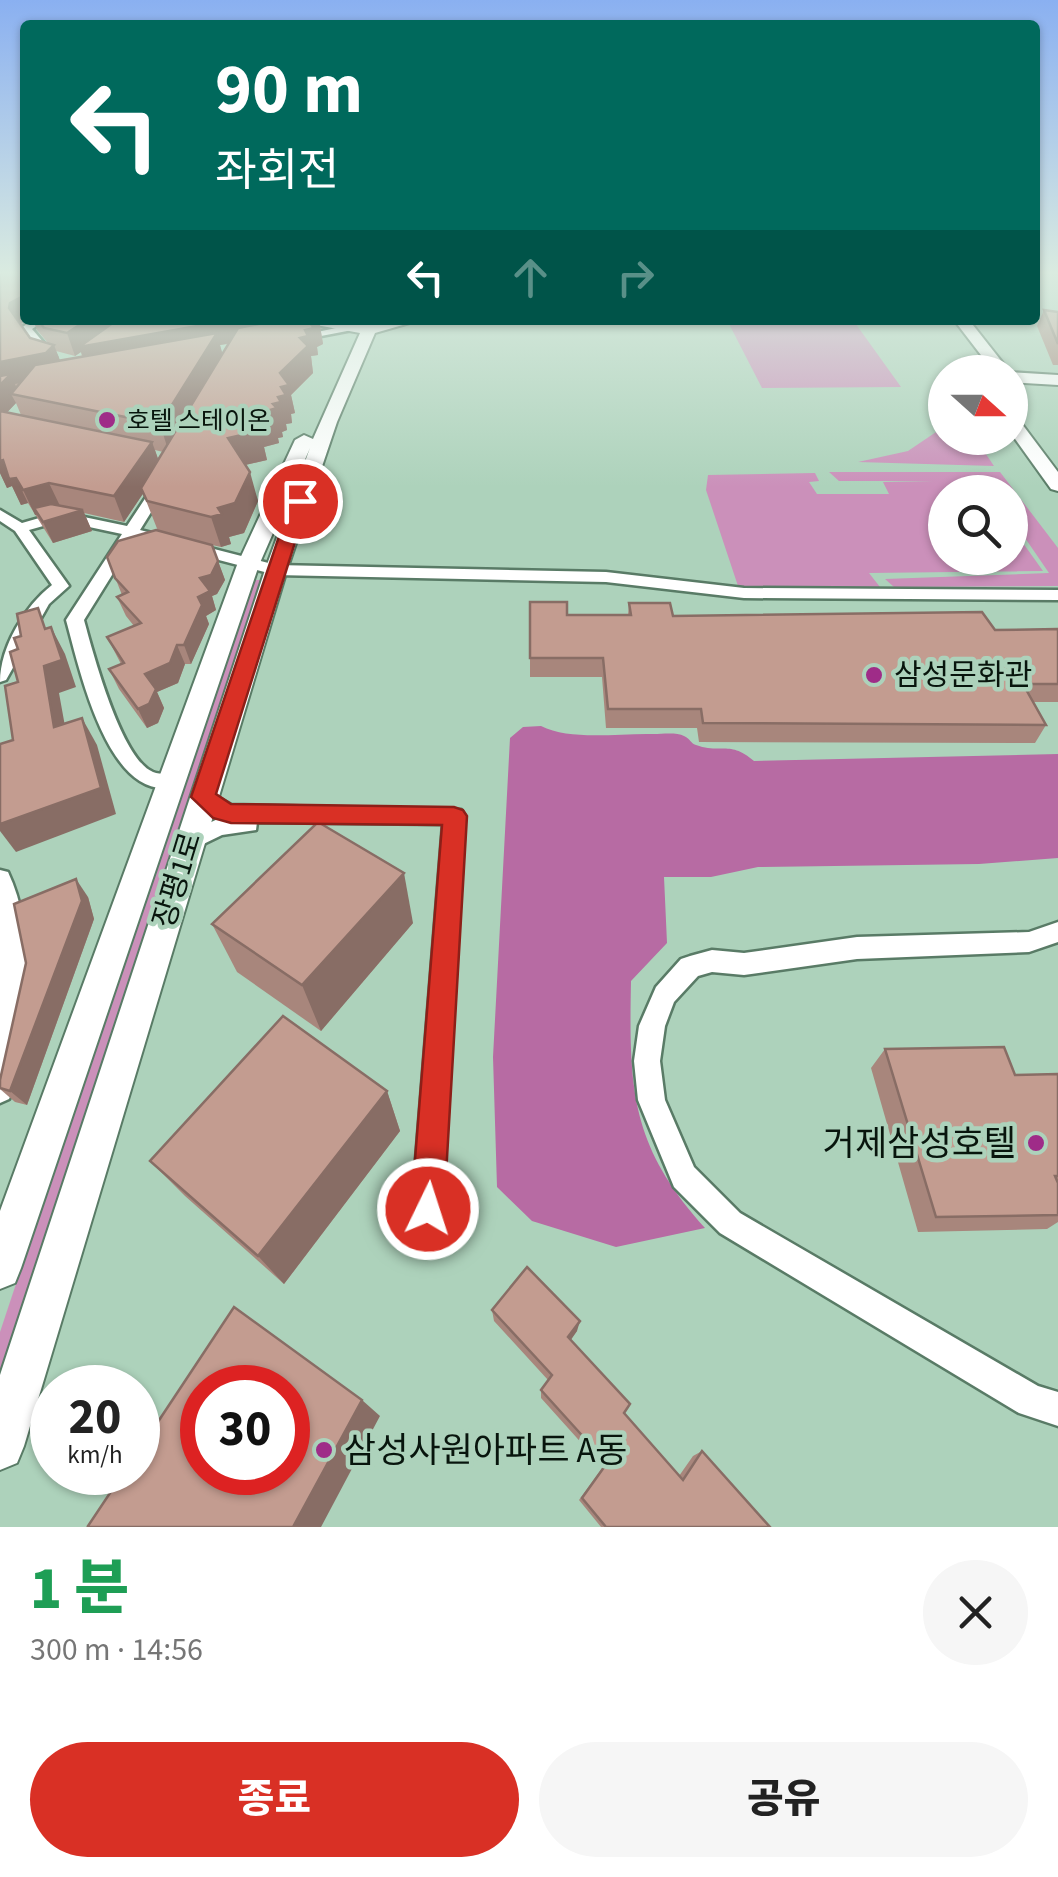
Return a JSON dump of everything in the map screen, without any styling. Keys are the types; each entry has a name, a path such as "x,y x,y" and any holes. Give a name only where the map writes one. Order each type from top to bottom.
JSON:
{"street":[{"path":"37,344 46,358 62,361"},
{"name":"장평1로","path":"0,1268 6,1228 170,781 328,422 357,344"},
{"path":"1028,378 1058,380"},
{"path":"1028,444 1058,485"},
{"path":"76,620 167,476"},
{"path":"0,500 10,520 62,586 76,620 96,693 132,764 145,777 170,781"},
{"path":"10,520 60,516 133,531 262,568 606,577 744,594 1058,595"},
{"name":"장평1로","path":"0,1446 203,797 262,568"},
{"path":"0,676 42,601 62,586"},
{"path":"203,797 231,813 454,821"},
{"path":"189,842 228,824 454,821"},
{"path":"428,1209 454,821"},
{"path":"0,879 12,918 17,970 12,1029 0,1090"},
{"path":"1058,932 1029,942 857,948 744,964 712,961 690,967 665,996 652,1026 648,1061 652,1100 684,1178 730,1223 1031,1401 1058,1409"}],"shaded area":[{"path":"739,344 870,344 901,387 762,388"},
{"path":"928,437 928,455 987,455 994,466 858,462 908,451"},
{"path":"829,472 1002,475 928,475 928,481 839,481"},
{"path":"815,473 819,481 809,482 817,494 889,494 883,482 928,481 928,572 869,573 880,587 738,586 706,490 708,475"},
{"path":"1028,509 1058,548 1058,586 894,587 885,579 1028,575 1049,573 1028,542"},
{"path":"1028,550 1043,571 1028,571"},
{"path":"262,580 0,1417 0,1332 249,584"},
{"path":"541,726 580,735 677,734 696,745 738,751 754,761 1058,754 1058,858 979,864 758,867 711,877 664,877 667,943 631,981 634,1084 648,1142 680,1198 705,1228 616,1247 532,1221 497,1187 493,1057 510,738 523,727"}],"building":[{"path":"0,344 54,345 46,353 0,362"},
{"path":"153,344 210,344 160,424 11,394 35,365"},
{"path":"228,344 308,346 280,373 289,385 281,387 286,395 273,404 277,408 270,410 273,415 253,419 260,431 228,438 250,472 235,503 218,508 222,514 211,517 147,501 141,488"},
{"path":"0,411 152,442 114,496 49,483 23,490 16,478 9,479 3,460 0,461"},
{"path":"51,504 83,510 43,522 34,508"},
{"path":"156,530 212,545 218,561 211,575 200,578 210,591 198,597 202,605 184,645 177,645 170,663 145,674 156,689 149,704 138,709 109,669 124,663 107,637 141,623 117,597 128,592 115,578 107,557 118,541"},
{"name":"삼성문화관","path":"530,602 567,602 567,615 631,615 629,603 670,603 673,616 982,612 995,630 1058,629 1058,684 1023,684 1046,725 703,723 701,709 608,709 603,658 530,658"},
{"path":"38,608 45,629 51,627 62,660 44,666 54,727 82,718 101,788 0,824 0,744 13,740 5,686 18,682 10,652 18,649 14,638 21,636 17,614"},
{"path":"318,822 404,873 302,985 212,924"},
{"path":"76,879 82,901 10,1091 0,1088 26,963 14,904"},
{"path":"283,1016 387,1091 258,1256 150,1161"},
{"path":"1004,1047 1015,1075 1058,1074 1058,1215 936,1217 885,1049"},
{"path":"527,1267 580,1321 568,1337 630,1404 624,1413 683,1480 702,1451 770,1527 606,1527 582,1498 607,1463 541,1390 552,1375 492,1310"},
{"path":"234,1307 362,1400 293,1527 88,1526 109,1495 160,1495 160,1419 180,1389 180,1495 310,1495 310,1365 196,1365"}],"place":[{"name":"호텔 스테이온","path":"107,420"},
{"name":"삼성문화관","path":"874,675"},
{"name":"거제삼성호텔","path":"1036,1143"},
{"name":"삼성사원아파트 A동","path":"324,1450"}],"route":[{"path":"300,501 203,797 231,813 454,816 428,1209"}]}
